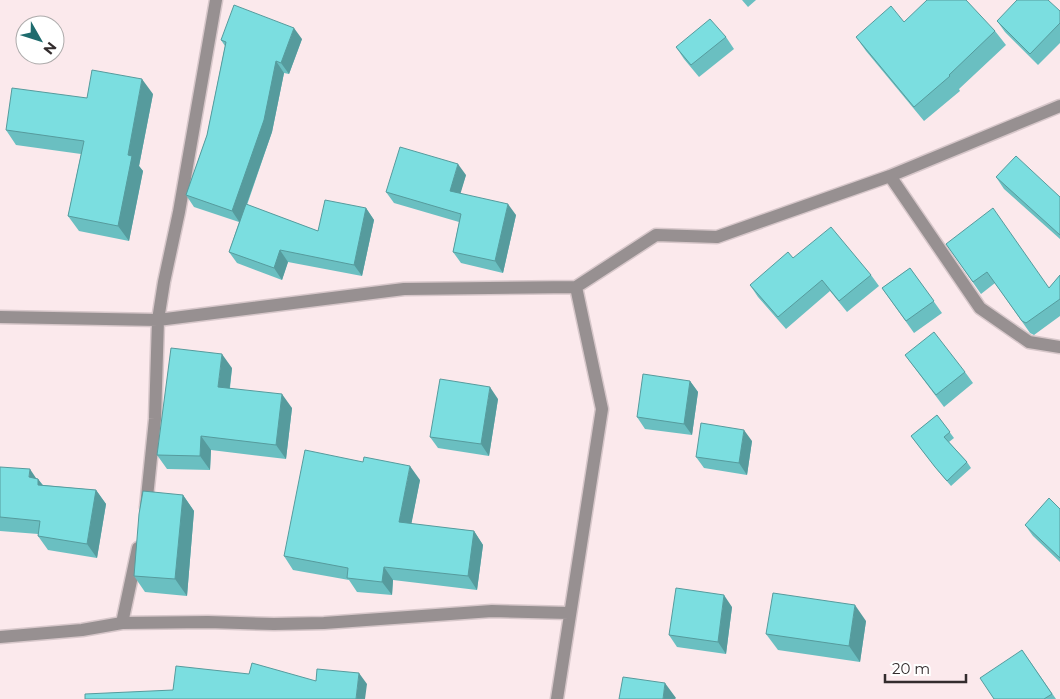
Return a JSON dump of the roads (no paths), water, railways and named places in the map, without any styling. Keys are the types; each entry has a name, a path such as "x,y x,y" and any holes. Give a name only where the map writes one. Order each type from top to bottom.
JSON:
{"street":[{"path":"146,515 155,419 158,320 216,0"},
{"path":"0,317 158,320 404,289 576,287 656,235 717,237 890,176 1060,106"},
{"path":"890,176 980,308 1028,342 1060,347"},
{"path":"557,699 602,409 576,287"},
{"path":"122,623 142,533"},
{"path":"0,637 82,630 122,623 324,623 492,611 569,613"}]}
